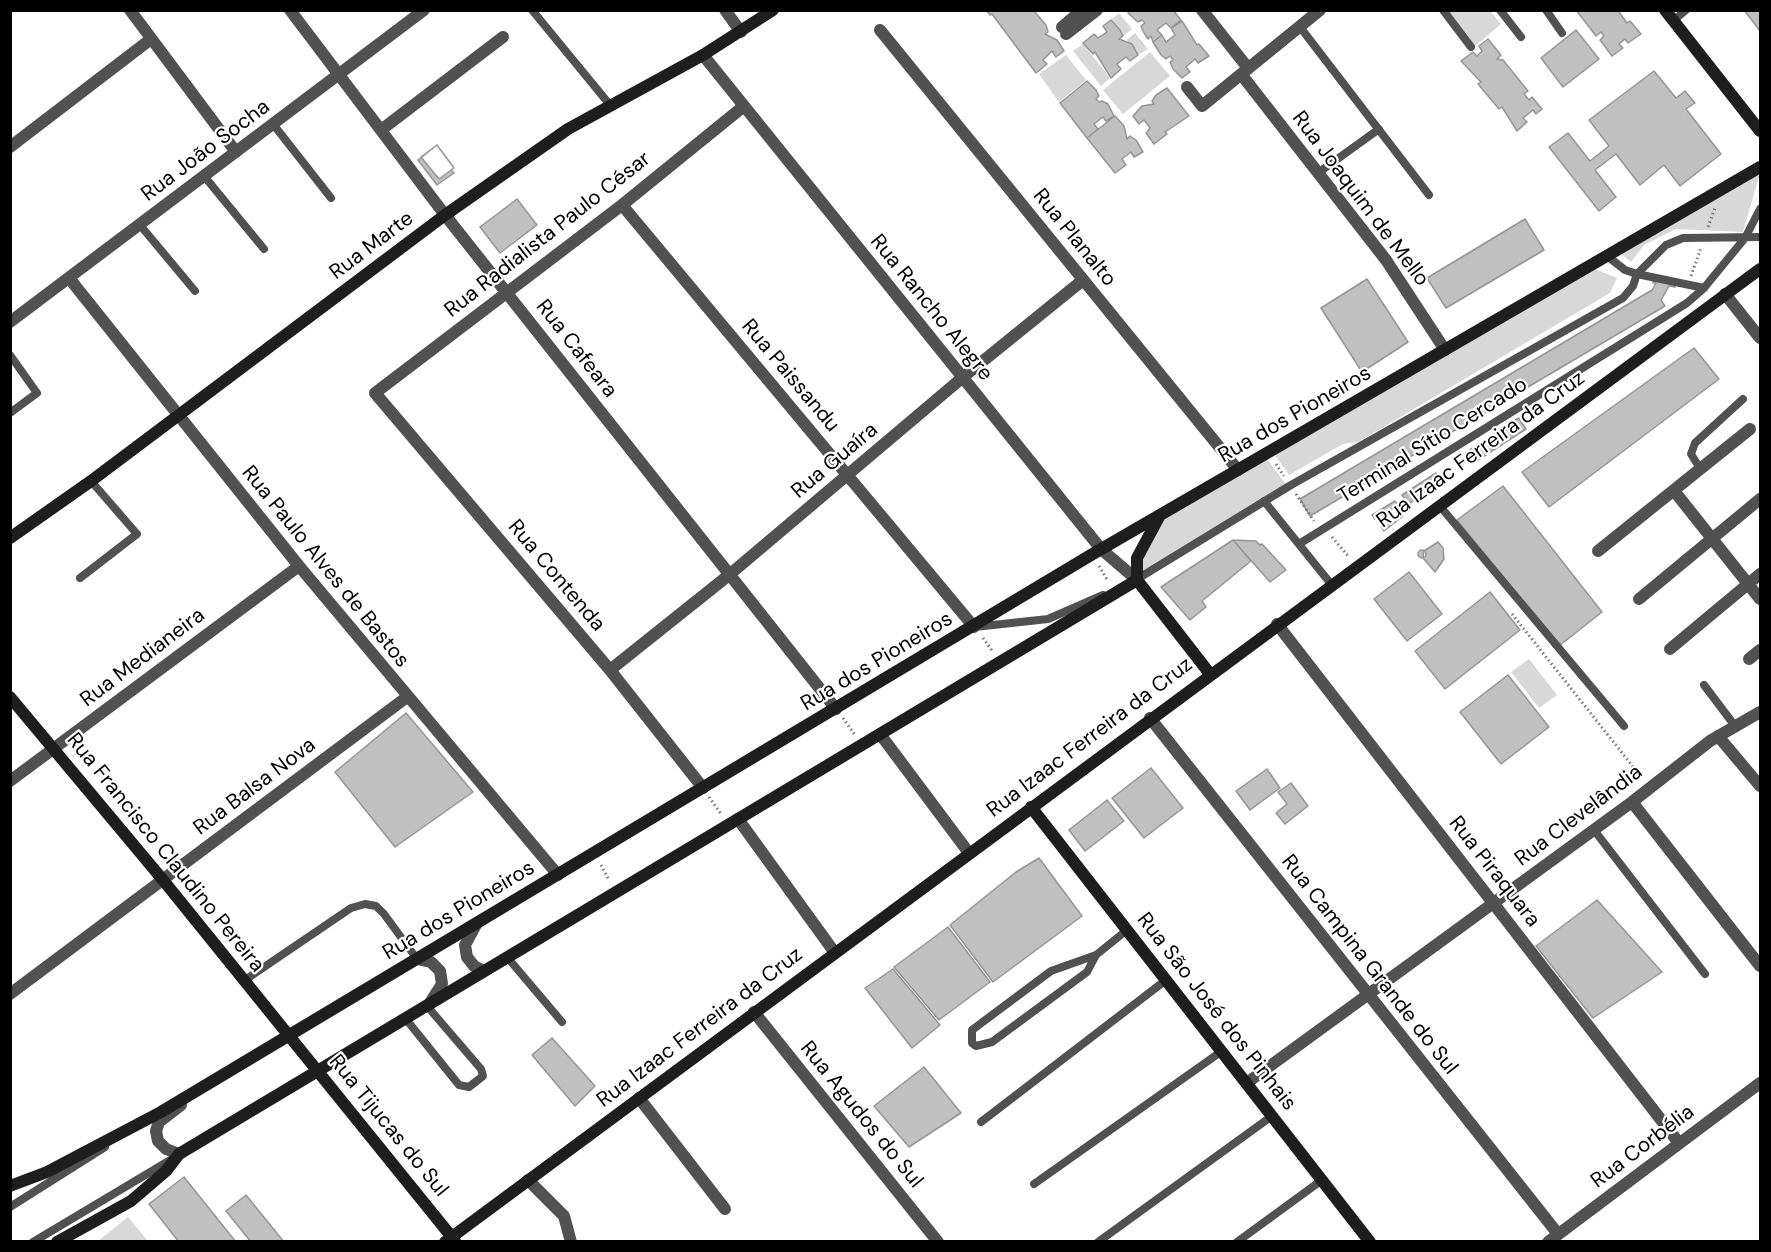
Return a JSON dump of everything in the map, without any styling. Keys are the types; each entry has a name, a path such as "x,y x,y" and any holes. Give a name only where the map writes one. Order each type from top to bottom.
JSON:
{"street":[{"path":"130,10 236,152"},
{"name":"Rua Cafeara","path":"290,10 445,215 836,709"},
{"name":"Rua João Socha","path":"10,322 424,10"},
{"path":"725,10 741,32"},
{"name":"Rua Marte","path":"10,538 91,481 445,215 568,129 703,55 773,10"},
{"path":"1082,10 1064,31 1097,10"},
{"name":"Rua Joaquim de Mello","path":"1202,10 1318,173 1386,260 1445,350"},
{"path":"1187,87 1202,106 1320,10"},
{"path":"1665,10 1761,130"},
{"name":"Rua Planalto","path":"880,30 1238,470"},
{"path":"381,130 503,37"},
{"path":"10,147 151,39"},
{"name":"Rua Rancho Alegre","path":"703,55 962,378 1096,552 1137,580 1210,674"},
{"name":"Rua Radialista Paulo César","path":"375,393 622,205 744,106"},
{"name":"Rua dos Pioneiros","path":"10,1186 47,1172 148,1120 1096,552 1761,167"},
{"name":"Rua Paissandu","path":"622,205 974,627"},
{"name":"Rua Izaac Ferreira da Cruz","path":"451,1240 528,1180 1150,718 1761,269"},
{"name":"Rua Paulo Alves de Bastos","path":"69,278 299,566 558,874"},
{"name":"Rua Guaíra","path":"610,670 729,575 849,476 962,378 1083,280"},
{"path":"1725,294 1761,338"},
{"name":"Rua Contenda","path":"375,393 610,670 703,788"},
{"path":"1598,551 1750,429"},
{"path":"1674,492 1761,599"},
{"path":"1639,599 1761,499"},
{"path":"57,1242 131,1201 166,1172 177,1155 1137,580 1137,558 1160,515"},
{"name":"Rua Medianeira","path":"10,781 299,566"},
{"path":"1670,649 1761,574"},
{"name":"Rua Piraquara","path":"1277,624 1679,1143"},
{"path":"1749,659 1761,650"},
{"name":"Rua Francisco Claudino Pereira","path":"10,697 289,1035"},
{"name":"Rua Balsa Nova","path":"10,994 407,697"},
{"name":"Rua Clevelândia","path":"1248,1082 1594,830 1718,736 1761,712"},
{"name":"Rua Campina Grande do Sul","path":"1150,718 1367,995 1553,1238"},
{"path":"880,734 969,853"},
{"path":"1718,736 1761,786"},
{"path":"1632,802 1761,966"},
{"name":"Rua São José dos Pinhais","path":"1031,807 1248,1082 1370,1242"},
{"path":"733,822 835,953"},
{"path":"477,923 465,945 467,957 474,966 484,971"},
{"path":"417,959 431,962 440,971 442,984 427,1006"},
{"name":"Rua Agudos do Sul","path":"754,1012 937,1241"},
{"name":"Rua Tijucas do Sul","path":"289,1035 319,1070 451,1240"},
{"path":"177,1155 158,1141 156,1131 159,1122 211,1082"},
{"name":"Rua Corbélia","path":"1553,1238 1761,1083"},
{"path":"639,1098 725,1209"},
{"path":"528,1180 564,1216 572,1242"}],"lane":[{"path":"532,10 610,105"},
{"path":"1443,10 1471,47"},
{"path":"1500,10 1521,37"},
{"path":"1546,10 1562,33"},
{"path":"1673,21 1686,10"},
{"path":"1300,27 1429,195"},
{"path":"273,124 331,198"},
{"path":"1318,173 1379,129"},
{"path":"204,176 264,249"},
{"path":"1745,238 1761,209"},
{"path":"140,225 195,291"},
{"path":"1745,238 1761,237"},
{"name":"Terminal Sítio Cercado","path":"1264,501 1623,298 1633,286 1637,274 1666,245 1683,238 1745,238"},
{"name":"Terminal Sítio Cercado","path":"1299,544 1687,303 1704,288 1745,238"},
{"path":"1607,256 1624,270 1704,288"},
{"path":"10,355 37,393 10,413"},
{"path":"1701,470 1691,454 1695,442 1743,399"},
{"path":"80,578 137,534 91,481"},
{"path":"974,627 1048,619 1137,580 1264,501 1332,585"},
{"path":"1439,505 1624,726"},
{"path":"1704,685 1735,726"},
{"path":"1594,830 1705,974"},
{"path":"245,980 351,908 365,904 376,906 384,914 417,959"},
{"path":"1096,955 1087,972 992,1042 976,1046 972,1043 972,1030 1051,971 1096,955 1127,930"},
{"path":"507,957 562,1022"},
{"path":"981,1122 1166,980"},
{"path":"405,1018 459,1085 469,1088 483,1076 481,1069 427,1006"},
{"path":"1034,1184 1222,1051"},
{"path":"1098,1242 1272,1116"},
{"path":"10,1207 148,1120"},
{"path":"33,1242 177,1155"},
{"path":"1237,1242 1322,1180"}],"path":[{"path":"1268,453 1291,485"},
{"path":"1096,552 1114,590"},
{"path":"1511,613 1650,788"},
{"path":"974,627 1001,661"},
{"path":"836,709 862,745"},
{"path":"703,788 733,822"},
{"path":"594,853 616,892"}],"shaded area":[{"path":"1446,11 1490,11 1501,24 1474,47"},
{"path":"1119,13 1132,29 1123,36 1111,20"},
{"path":"1135,33 1148,49 1138,55 1127,40"},
{"path":"1083,44 1110,78 1101,86 1073,51"},
{"path":"1150,52 1170,76 1123,114 1103,90"},
{"path":"1066,55 1086,80 1059,102 1039,74"},
{"path":"1760,173 1743,232 1676,229 1644,245 1631,262 1621,254"},
{"path":"1590,267 1617,278 1610,293 1358,442 1343,444 1289,475 1272,451"},
{"path":"1265,456 1287,486 1140,577 1140,556 1162,515"},
{"path":"1529,659 1557,695 1539,708 1511,672"},
{"path":"128,1217 148,1241 98,1241"}],"building":[{"path":"986,10 1033,10 1046,25 1048,32 1045,34 1057,40 1064,51 1056,57 1052,51 1043,60 1047,64 1036,73 992,14 990,15"},
{"path":"1129,10 1173,10 1181,20 1171,28 1166,23 1157,30 1162,35 1153,42 1151,36 1148,39 1141,26 1145,23 1142,20 1138,22 1128,13"},
{"path":"1576,10 1622,10 1619,12 1627,23 1630,21 1641,34 1628,43 1625,39 1619,44 1623,48 1612,56 1600,40 1604,36 1601,32 1596,36"},
{"path":"1744,10 1760,10 1760,31"},
{"path":"1111,20 1123,36 1119,39 1132,44 1138,55 1130,61 1126,57 1117,64 1121,69 1111,78 1095,52 1093,54 1083,43 1094,34 1098,38 1107,32 1103,26"},
{"path":"1182,21 1197,45 1199,44 1209,56 1198,63 1195,59 1186,67 1190,72 1182,78 1173,69 1170,62 1173,60 1170,56 1166,59 1161,55 1153,42 1162,35 1166,42 1175,35 1171,28"},
{"path":"1576,30 1599,59 1563,87 1541,58"},
{"path":"1488,39 1501,55 1497,59 1503,60 1528,91 1524,94 1529,100 1532,97 1542,109 1536,114 1533,110 1523,118 1527,122 1517,131 1502,107 1499,109 1478,84 1481,82 1461,61 1473,52 1477,56 1482,51 1479,46"},
{"path":"1654,71 1676,98 1685,91 1695,103 1686,109 1721,154 1680,186 1664,165 1640,185 1616,154 1595,170 1616,197 1599,211 1549,147 1568,133 1590,161 1609,146 1589,120"},
{"path":"1087,81 1099,96 1096,99 1108,104 1114,116 1106,121 1103,117 1094,124 1098,129 1087,138 1060,103"},
{"path":"1167,88 1189,116 1165,132 1167,134 1154,144 1146,133 1150,128 1144,120 1139,124 1133,116 1142,106 1154,104 1152,101 1156,95"},
{"path":"1115,116 1124,126 1127,139 1130,136 1136,140 1143,152 1134,157 1131,152 1122,159 1126,165 1115,173 1087,138"},
{"path":"437,145 454,168 451,170 454,173 437,185 418,160"},
{"path":"437,145 454,168 439,179 421,157"},
{"path":"517,199 537,225 500,253 480,227"},
{"path":"1525,219 1544,250 1446,308 1427,278"},
{"path":"1367,279 1408,342 1362,372 1321,308"},
{"path":"1654,279 1676,283 1675,287 1669,286 1661,300 1665,306 1310,516 1300,499 1652,290 1656,283 1653,283"},
{"path":"1694,348 1719,379 1549,507 1522,472"},
{"path":"1519,418 1526,429 1475,462 1468,451"},
{"path":"1436,473 1442,483 1408,504 1402,495"},
{"path":"1503,486 1602,612 1559,646 1457,520"},
{"path":"1395,501 1398,505 1375,519 1372,515"},
{"path":"1400,512 1403,516 1384,531 1381,527"},
{"path":"1233,540 1251,561 1202,601 1206,607 1190,620 1161,587"},
{"path":"1233,540 1256,541 1262,544 1286,570 1270,582"},
{"path":"1438,542 1443,548 1444,559 1435,572 1423,558 1424,551"},
{"path":"1422,550 1426,554 1422,558 1418,554"},
{"path":"1409,572 1442,614 1407,641 1374,599"},
{"path":"1490,592 1520,630 1445,689 1415,651"},
{"path":"1508,675 1549,727 1501,764 1460,712"},
{"path":"406,713 473,792 395,847 335,772"},
{"path":"1151,768 1183,808 1144,838 1112,798"},
{"path":"1267,769 1280,788 1250,810 1236,791"},
{"path":"1291,783 1308,806 1285,824 1276,813 1287,804 1278,792"},
{"path":"1107,800 1124,821 1085,851 1069,830"},
{"path":"1039,858 1082,916 993,982 950,925 1016,872"},
{"path":"1597,900 1662,972 1593,1018 1536,946"},
{"path":"948,927 990,982 939,1020 894,967"},
{"path":"893,969 940,1025 912,1048 865,988"},
{"path":"552,1038 595,1086 575,1106 532,1055"},
{"path":"924,1067 961,1113 909,1147 874,1106"},
{"path":"184,1177 236,1242 179,1242 149,1204"},
{"path":"246,1195 284,1242 251,1242 226,1211"}]}
